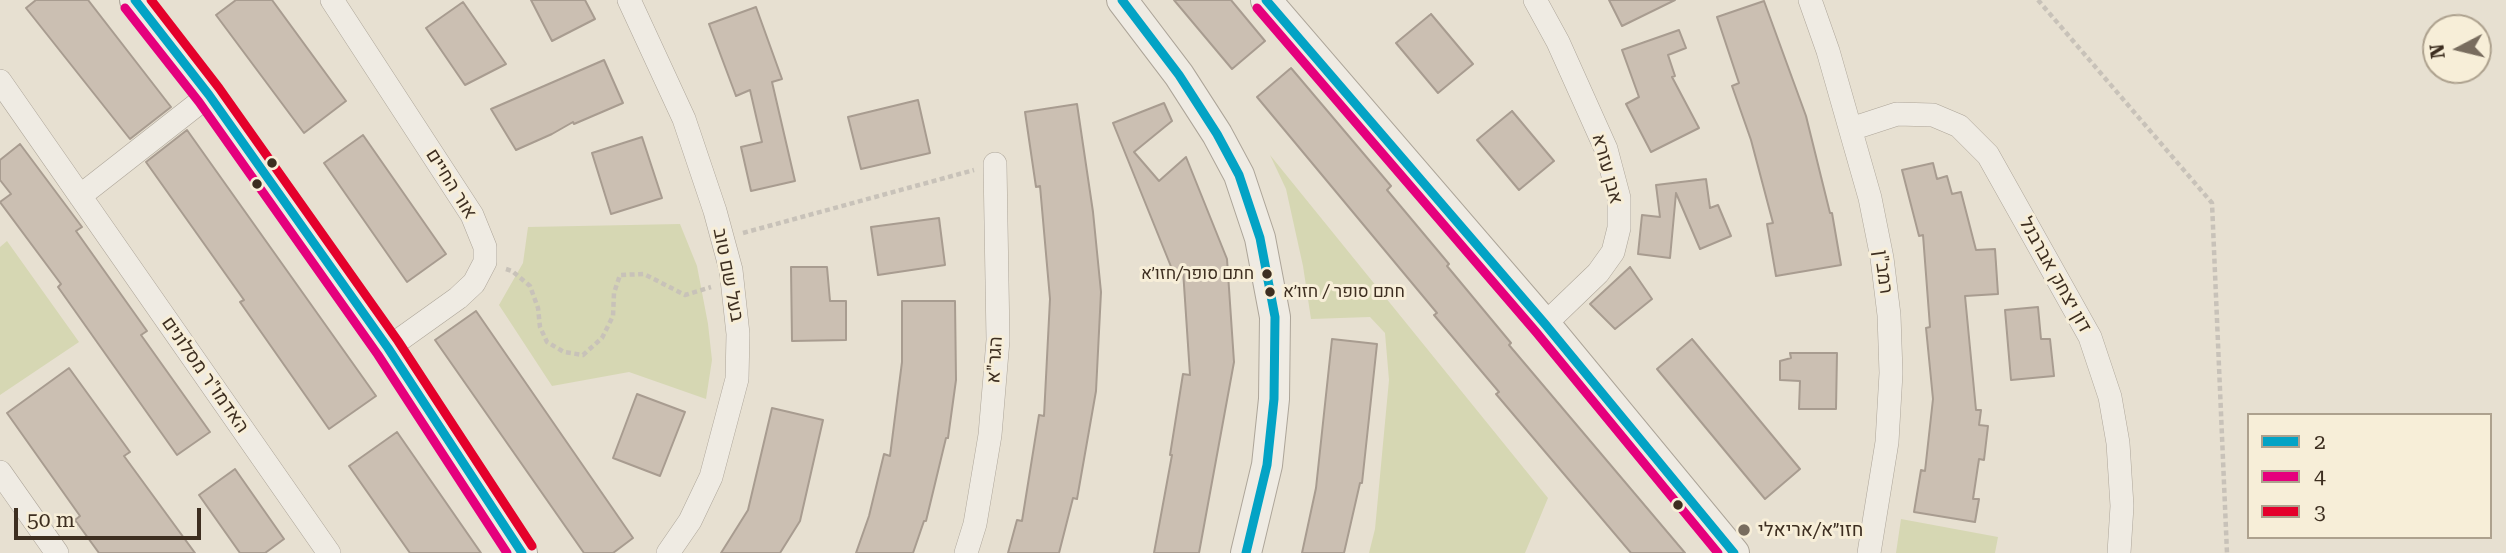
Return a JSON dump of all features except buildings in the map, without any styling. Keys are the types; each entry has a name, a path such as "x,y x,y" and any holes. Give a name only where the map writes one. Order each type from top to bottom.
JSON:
{"street":[{"path":"135,0 209,94 388,348 522,553"},
{"name":"אור החיים","path":"332,0 472,215 485,247 485,262"},
{"name":"בעל שם טוב","path":"629,0 684,119 731,270 738,334 737,379 711,477 690,521 668,553"},
{"path":"1122,0 1179,75 1217,134 1239,175 1260,238 1275,317 1274,399 1267,465 1246,553"},
{"path":"1266,0 1545,324 1734,553"},
{"name":"אבן עזרא","path":"1535,0 1558,42 1606,149 1619,198 1619,228 1613,252 1598,273 1545,324"},
{"name":"רמב\"ן","path":"1810,0 1828,51 1870,198 1882,258 1889,314 1891,373 1887,442 1869,553"},
{"name":"האדמו\"ר מסלונים","path":"0,81 329,553"},
{"path":"80,196 209,94"},
{"name":"דון יצחק אברבנל","path":"1851,129 1897,114 1933,115 1959,126 1988,155 2090,337 2110,397 2118,443 2122,506 2119,553"},
{"name":"הגר\"א","path":"966,553 975,524 990,435 998,340 996,164"},
{"path":"388,348 458,298 474,282 485,262"},
{"path":"0,472 57,553"}],"path":[{"path":"2038,0 2213,203 2227,553"},
{"path":"722,239 996,164"},
{"path":"485,262 512,271 530,286 538,308 540,327 547,342 564,352 583,355 602,338 613,316 614,293 620,275 644,274 685,295 709,289 731,270"}],"green space":[{"path":"1270,155 1548,498 1525,553 1369,553 1375,529 1389,380 1385,333 1370,317 1311,319 1303,266 1286,189"},
{"path":"680,224 697,266 708,324 712,360 706,399 629,372 552,386 499,305 523,263 528,227"},
{"path":"7,241 79,342 0,395 0,247"},
{"path":"1901,519 1998,537 1995,553 1896,553"}],"transit line":[{"name":"2","path":"135,0 209,95 388,348 522,553"},
{"name":"3","path":"151,0 219,88 398,341 532,546"},
{"name":"2","path":"1122,0 1179,75 1217,134 1239,175 1260,238 1275,317 1274,399 1267,465 1246,553"},
{"name":"2","path":"1266,0 1545,324 1734,553"},
{"name":"4","path":"125,8 199,102 378,355 507,553"},
{"name":"4","path":"1257,8 1536,332 1718,553"}],"place":[{"name":"חתם סופר/חזו׳א","path":"1267,274"},
{"name":"חתם סופר / חזו׳א","path":"1270,292"},
{"name":"חזו״א/אריאלי","path":"1744,530"}]}
